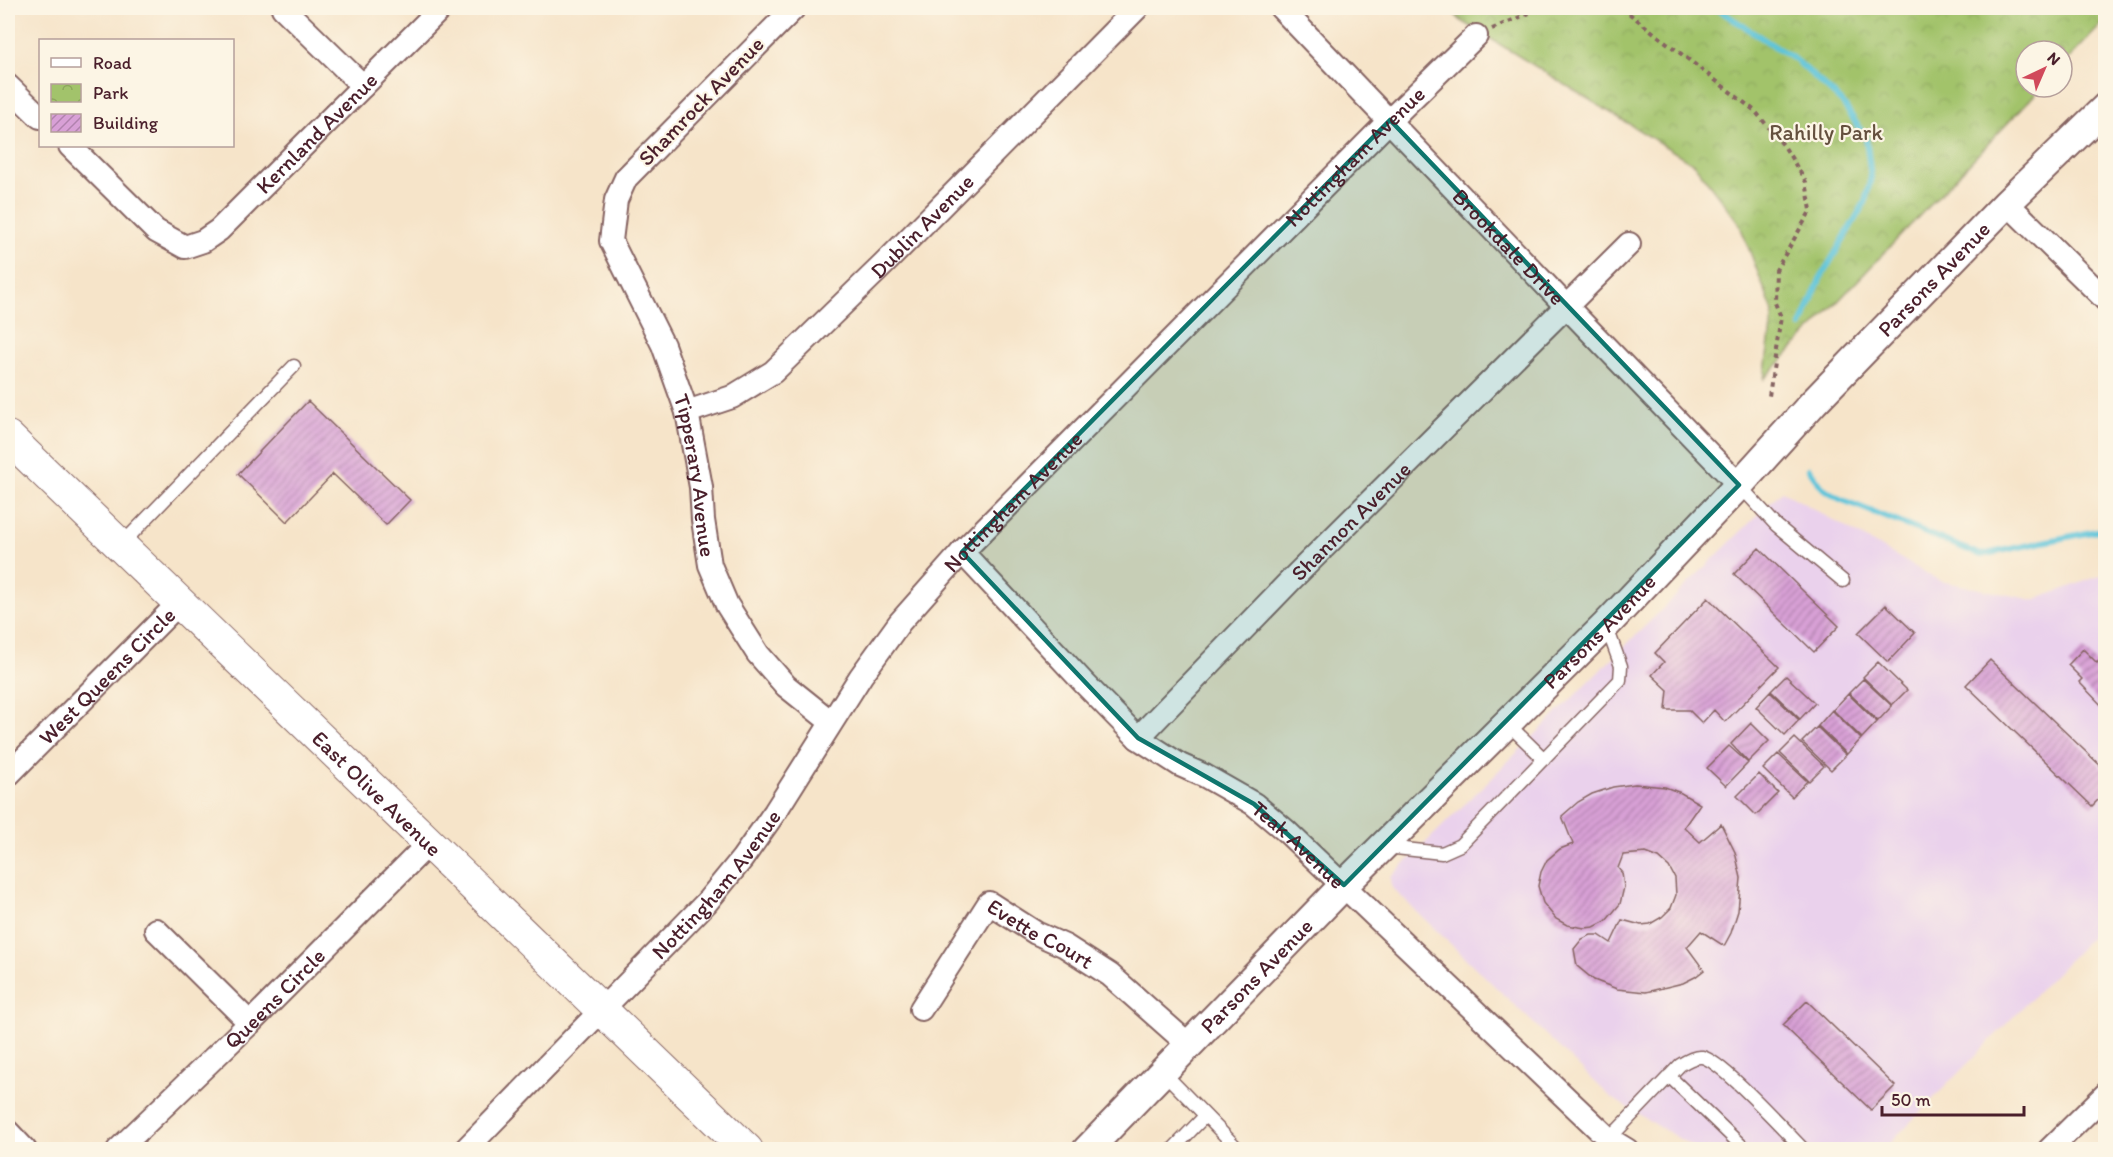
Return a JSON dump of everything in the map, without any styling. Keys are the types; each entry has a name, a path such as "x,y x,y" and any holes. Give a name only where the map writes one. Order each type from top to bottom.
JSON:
{"main road":[{"name":"East Olive Avenue","path":"8,437 747,1149"}],"street":[{"path":"283,8 363,86"},
{"name":"Kernland Avenue","path":"71,147 156,231 185,247 203,241 219,230 441,8"},
{"name":"Shamrock Avenue","path":"616,200 626,178 794,8"},
{"name":"Dublin Avenue","path":"687,412 732,398 773,372 884,264 1137,8"},
{"name":"Brookdale Drive","path":"1281,8 1740,485"},
{"name":"Nottingham Avenue","path":"465,1149 706,903 735,868 775,812 861,676 900,622 962,552 1476,36"},
{"path":"8,86 39,116"},
{"name":"Parsons Avenue","path":"1087,1149 1344,885 1606,625 1740,485 1813,403 2007,203 2106,107"},
{"name":"Tipperary Avenue","path":"616,200 611,241 663,345 687,412 701,487 710,565 727,605 758,654 786,686 831,722"},
{"path":"2007,203 2106,300"},
{"name":"Shannon Avenue","path":"1138,738 1292,579 1629,244"},
{"name":"Teak Avenue","path":"962,552 1138,738 1180,765 1254,804 1286,831 1618,1144"},
{"name":"West Queens Circle","path":"8,775 180,602"},
{"name":"Queens Circle","path":"118,1149 250,1023 428,844"},
{"name":"Evette Court","path":"921,1009 989,903 1036,933 1065,946 1110,975 1188,1044"},
{"path":"156,930 250,1023"},
{"path":"2049,1149 2106,1094"},
{"path":"8,1132 25,1149"}],"lane":[{"path":"120,546 294,366"},
{"path":"1740,485 1776,525 1843,581"},
{"path":"1382,847 1442,853 1461,845 1620,680 1621,666 1606,625"},
{"path":"1507,723 1544,759"},
{"path":"1618,1144 1669,1076 1680,1065 1702,1057 1721,1068 1804,1149"},
{"path":"1162,1071 1239,1149"},
{"path":"1669,1076 1746,1149"},
{"path":"1172,1149 1205,1116"}],"path":[{"path":"1476,36 1541,8"},
{"path":"1622,8 1755,111 1784,146 1806,182 1811,210 1776,270 1775,303 1781,317 1769,396"}],"highlighted area":[{"path":"1390,120 1739,485 1344,885 1254,804 1138,738 962,552"}],"shaded area":[{"path":"1782,491 1940,581 2034,600 2105,574 2105,923 1884,1149 1696,1149 1612,1098 1392,888 1391,877"}],"green space":[{"name":"Rahilly Park","path":"1449,8 2105,8 2106,20 2074,53 2074,39 2014,39 2014,99 2031,99 1764,379 1773,312 1739,223 1694,164 1460,20"}],"building":[{"path":"308,401 410,500 386,525 333,474 287,522 238,474"},
{"path":"1759,548 1839,626 1814,652 1734,574"},
{"path":"1708,598 1779,667 1725,722 1714,710 1702,723 1689,710 1666,710 1668,690 1652,675 1664,662 1655,653"},
{"path":"1886,605 1915,633 1888,662 1858,633"},
{"path":"2083,649 2097,663 2103,657 2106,661 2106,710 2079,682 2082,679 2068,665"},
{"path":"1990,660 2106,771 2106,792 2092,806 1966,685"},
{"path":"1878,662 1907,690 1892,705 1863,677"},
{"path":"1786,676 1815,703 1800,719 1771,691"},
{"path":"1863,679 1892,706 1878,721 1849,693"},
{"path":"1770,692 1799,720 1785,735 1756,707"},
{"path":"1848,694 1877,722 1862,738 1833,710"},
{"path":"1832,710 1861,739 1847,754 1818,726"},
{"path":"1751,723 1769,741 1748,762 1731,744"},
{"path":"1817,727 1846,755 1831,770 1802,742"},
{"path":"1795,738 1824,766 1809,781 1780,753"},
{"path":"1729,746 1748,763 1726,786 1707,768"},
{"path":"1778,754 1807,781 1792,797 1763,769"},
{"path":"1759,774 1778,793 1756,815 1737,796"},
{"path":"1635,784 1665,787 1700,804 1684,827 1700,842 1721,824 1735,852 1741,878 1738,911 1724,946 1701,931 1687,947 1704,970 1683,983 1646,992 1617,989 1594,980 1577,966 1574,949 1582,939 1591,935 1599,935 1611,943 1622,920 1641,925 1650,924 1662,917 1671,908 1676,895 1675,878 1669,867 1659,858 1646,853 1623,855 1618,868 1622,873 1624,887 1620,904 1606,921 1594,927 1567,925 1556,919 1543,903 1538,886 1547,860 1560,849 1573,844 1562,816 1578,802 1592,794 1613,787"},
{"path":"1807,1001 1895,1086 1871,1110 1783,1025"}],"waterway":[{"path":"1716,8 1797,61 1842,102 1866,138 1871,177 1865,202 1820,279 1801,326"},
{"path":"1809,469 1822,487 1840,499 1981,555 2106,529"}]}
